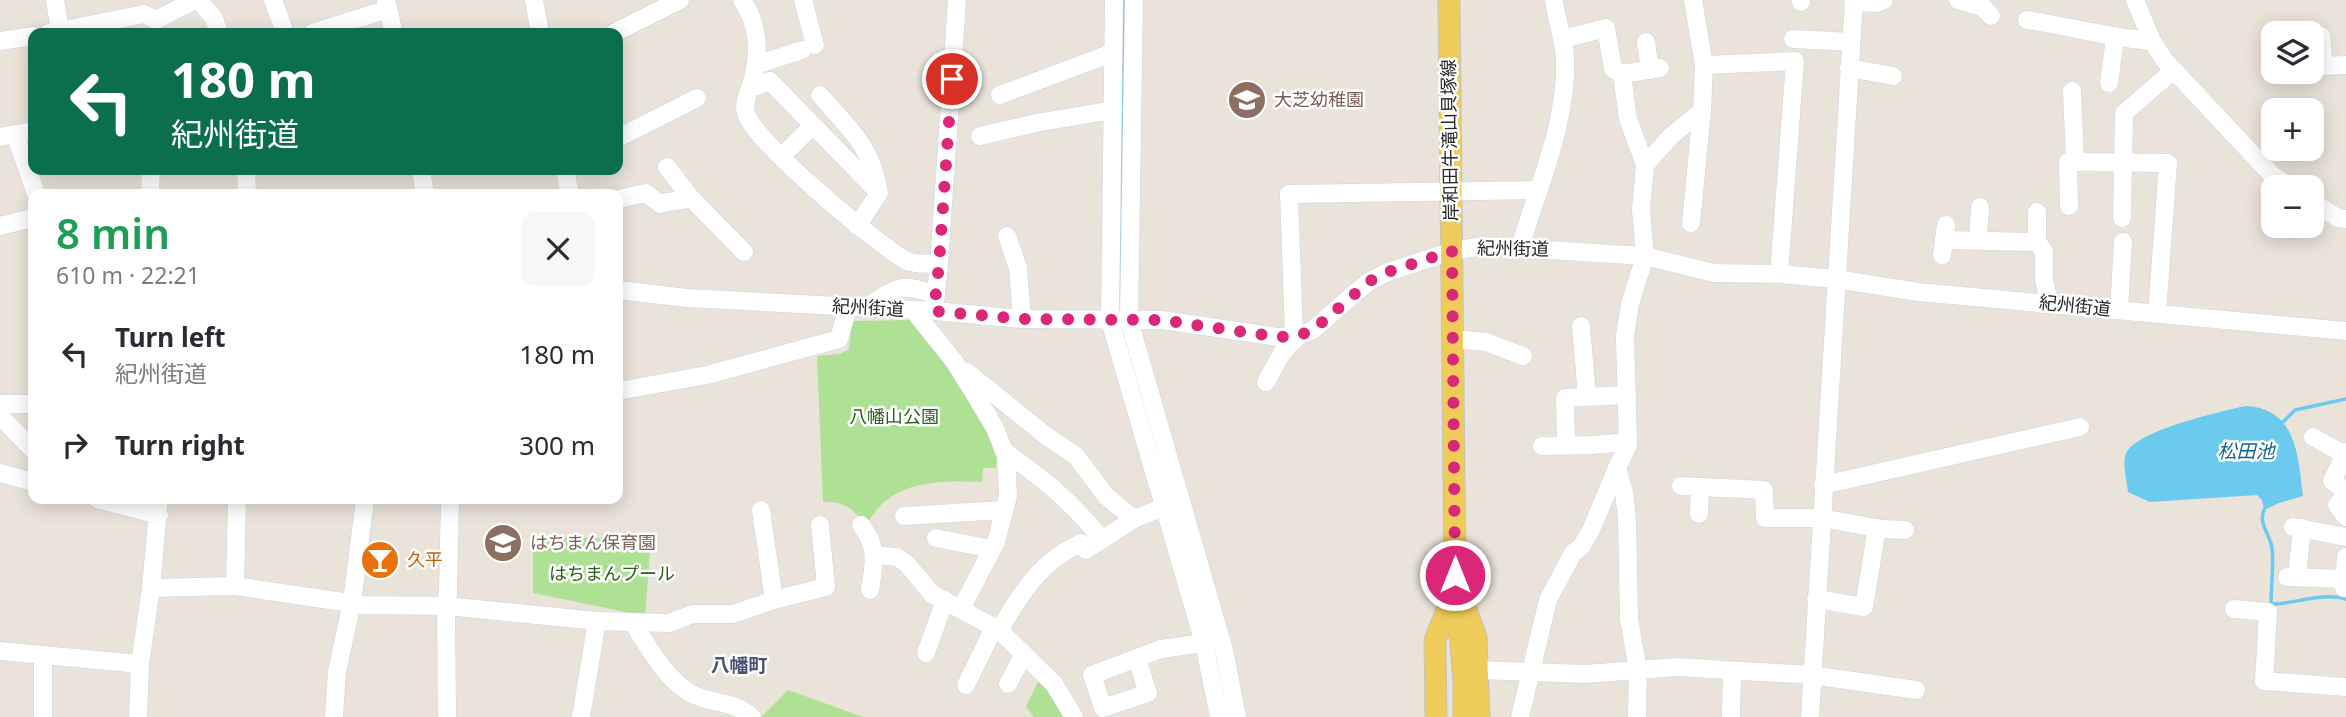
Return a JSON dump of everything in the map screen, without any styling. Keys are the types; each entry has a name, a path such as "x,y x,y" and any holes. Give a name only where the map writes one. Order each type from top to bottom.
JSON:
{"main road":[{"name":"岸和田牛滝山貝塚線","path":"1449,0 1455,575 1464,682 1464,717"},
{"name":"岸和田牛滝山貝塚線","path":"1450,717 1449,605 1455,575"},
{"path":"1455,575 1476,637 1479,717"},
{"path":"1436,717 1435,640 1449,605"}],"street":[{"path":"55,0 58,28"},
{"path":"78,28 144,14 155,26 196,0 214,18 217,28"},
{"path":"273,0 283,28"},
{"path":"534,0 539,28"},
{"path":"623,28 680,0"},
{"path":"742,0 757,36 757,65 744,107 746,117 781,157 857,226 910,263 939,264"},
{"path":"757,65 809,47 803,0"},
{"path":"935,303 957,0"},
{"path":"1114,0 1113,110 1120,320 1164,507 1204,643 1219,717"},
{"path":"1134,0 1120,320 1225,654 1237,717"},
{"path":"1520,247 1557,125 1564,88 1563,39 1554,0"},
{"path":"1691,223 1704,65 1693,0"},
{"path":"1810,717 1854,1 1876,3 1884,0"},
{"path":"1958,0 1983,7 1991,16"},
{"path":"2135,0 2152,41 2174,71 2272,175"},
{"path":"325,28 387,4 393,28"},
{"path":"2027,20 2115,38 2152,41"},
{"path":"1563,39 1606,28 1613,69 1622,74 1655,69 1646,42"},
{"path":"0,41 28,37"},
{"path":"2109,83 2115,38"},
{"path":"1793,39 1851,42"},
{"path":"1000,95 1112,53"},
{"path":"1704,65 1795,61 1779,274"},
{"path":"2324,66 2346,65"},
{"path":"1849,68 1893,76"},
{"path":"2122,218 2124,113 2174,71"},
{"path":"1520,717 1548,600 1573,553 1581,547 1591,530 1628,442 1625,337 1630,304 1645,256 1640,209 1645,165 1628,118 1622,74"},
{"path":"751,85 758,86 770,81 879,193"},
{"path":"2072,91 2075,162"},
{"path":"820,95 865,148 872,161 879,193 857,226"},
{"path":"623,135 697,98"},
{"path":"980,136 1113,110"},
{"path":"1645,165 1671,136 1702,111"},
{"path":"781,157 813,125"},
{"path":"16,134 28,170"},
{"path":"2069,206 2068,162 2168,163 2157,314"},
{"path":"667,167 691,198 744,252"},
{"path":"1266,382 1282,353 1296,336 1289,194 1537,190"},
{"path":"623,198 646,192 660,204 668,201 678,203 691,198"},
{"path":"1978,240 1980,207"},
{"path":"2324,209 2338,218 2346,219"},
{"path":"2037,212 2037,242 2045,251 2044,279 2049,303"},
{"path":"0,226 28,219"},
{"path":"1007,236 1018,268 1022,319"},
{"path":"1944,240 2037,242"},
{"path":"2119,310 2123,242"},
{"name":"紀州街道","path":"623,291 687,298 914,311 935,303 1022,319 1162,320 1278,337 1296,336 1313,330 1370,281 1388,272 1452,251 1484,246 1645,256 1714,273 1779,274 1836,279 1918,292 2346,331"},
{"path":"623,390 707,375 839,339 857,308 904,287 914,287 935,303"},
{"path":"914,311 954,361 995,428 1004,452 1008,496 992,549 953,605 926,653"},
{"path":"1581,326 1587,396"},
{"path":"1453,339 1486,342 1523,356"},
{"path":"954,361 1045,435 1076,456 1106,496 1134,519"},
{"path":"1566,446 1565,398 1627,395"},
{"path":"0,404 28,404"},
{"path":"0,416 28,445"},
{"path":"1823,485 2080,427"},
{"path":"2313,437 2345,453 2332,481 2346,493 2337,505 2346,517"},
{"path":"1542,446 1628,442"},
{"path":"1004,452 1044,479 1072,504 1102,539"},
{"path":"1617,468 1624,492 1629,619 1638,670 1635,715"},
{"path":"0,473 28,481"},
{"path":"1681,486 1765,483 1765,519 1821,518 1905,530"},
{"path":"1699,514 1700,486"},
{"path":"136,504 159,507 140,664 138,717"},
{"path":"235,586 237,504"},
{"path":"334,717 337,672 352,602 364,504"},
{"path":"447,717 446,606 450,504"},
{"path":"966,685 997,629 1024,589 1043,567 1060,553 1080,544 1086,550 1134,519 1164,507"},
{"path":"761,510 774,600"},
{"path":"904,516 1004,510"},
{"path":"151,588 235,586 364,605 446,606 597,621 669,623 693,614 733,614 826,587 820,525"},
{"path":"861,526 871,538 875,555 870,590"},
{"path":"2346,537 2297,527 2292,577 2345,582 2346,557"},
{"path":"1816,600 1864,607 1877,528"},
{"path":"936,538 992,549"},
{"path":"875,555 897,558 907,564 932,594 997,629 1054,684 1073,717"},
{"path":"2234,609 2268,611 2264,681 2346,687"},
{"path":"581,717 597,621"},
{"path":"634,622 650,652 690,694 726,702 741,708 752,717"},
{"path":"1137,659 1161,649 1204,643"},
{"path":"0,651 140,664"},
{"path":"1008,684 1024,654"},
{"path":"43,655 43,717"},
{"path":"1479,670 1585,674 1677,667 1811,676 1916,690"},
{"path":"1731,715 1732,671"}],"green space":[{"name":"八幡山公園","path":"912,320 957,378 980,401 998,455 996,468 983,468 982,482 931,483 906,489 884,502 866,524 848,507 823,502 817,356 840,354 849,349 852,321"},
{"name":"はちまんプール","path":"533,536 651,540 645,616 533,593"},
{"path":"1041,676 1070,717 1034,717 1026,706"},
{"path":"788,690 863,717 761,717"}],"water":[{"name":"松田池","path":"2246,406 2263,409 2285,425 2296,451 2303,496 2264,510 2262,500 2257,495 2150,502 2128,492 2125,458 2132,446 2180,423"}],"waterway":[{"path":"1119,292 1126,0"},
{"path":"2283,422 2295,410 2346,399"},
{"path":"2264,510 2262,520 2273,555 2271,604 2327,597 2346,599"}],"place":[{"name":"大芝幼稚園","path":"1247,100"},
{"name":"はちまん保育園","path":"503,543"},
{"name":"久平","path":"380,560"}],"district":[{"name":"八幡町","path":"739,665"}],"route":[{"path":"952,79 934,311 1022,319 1162,320 1278,337 1298,336 1313,330 1370,281 1388,272 1452,251 1455,575"}]}
